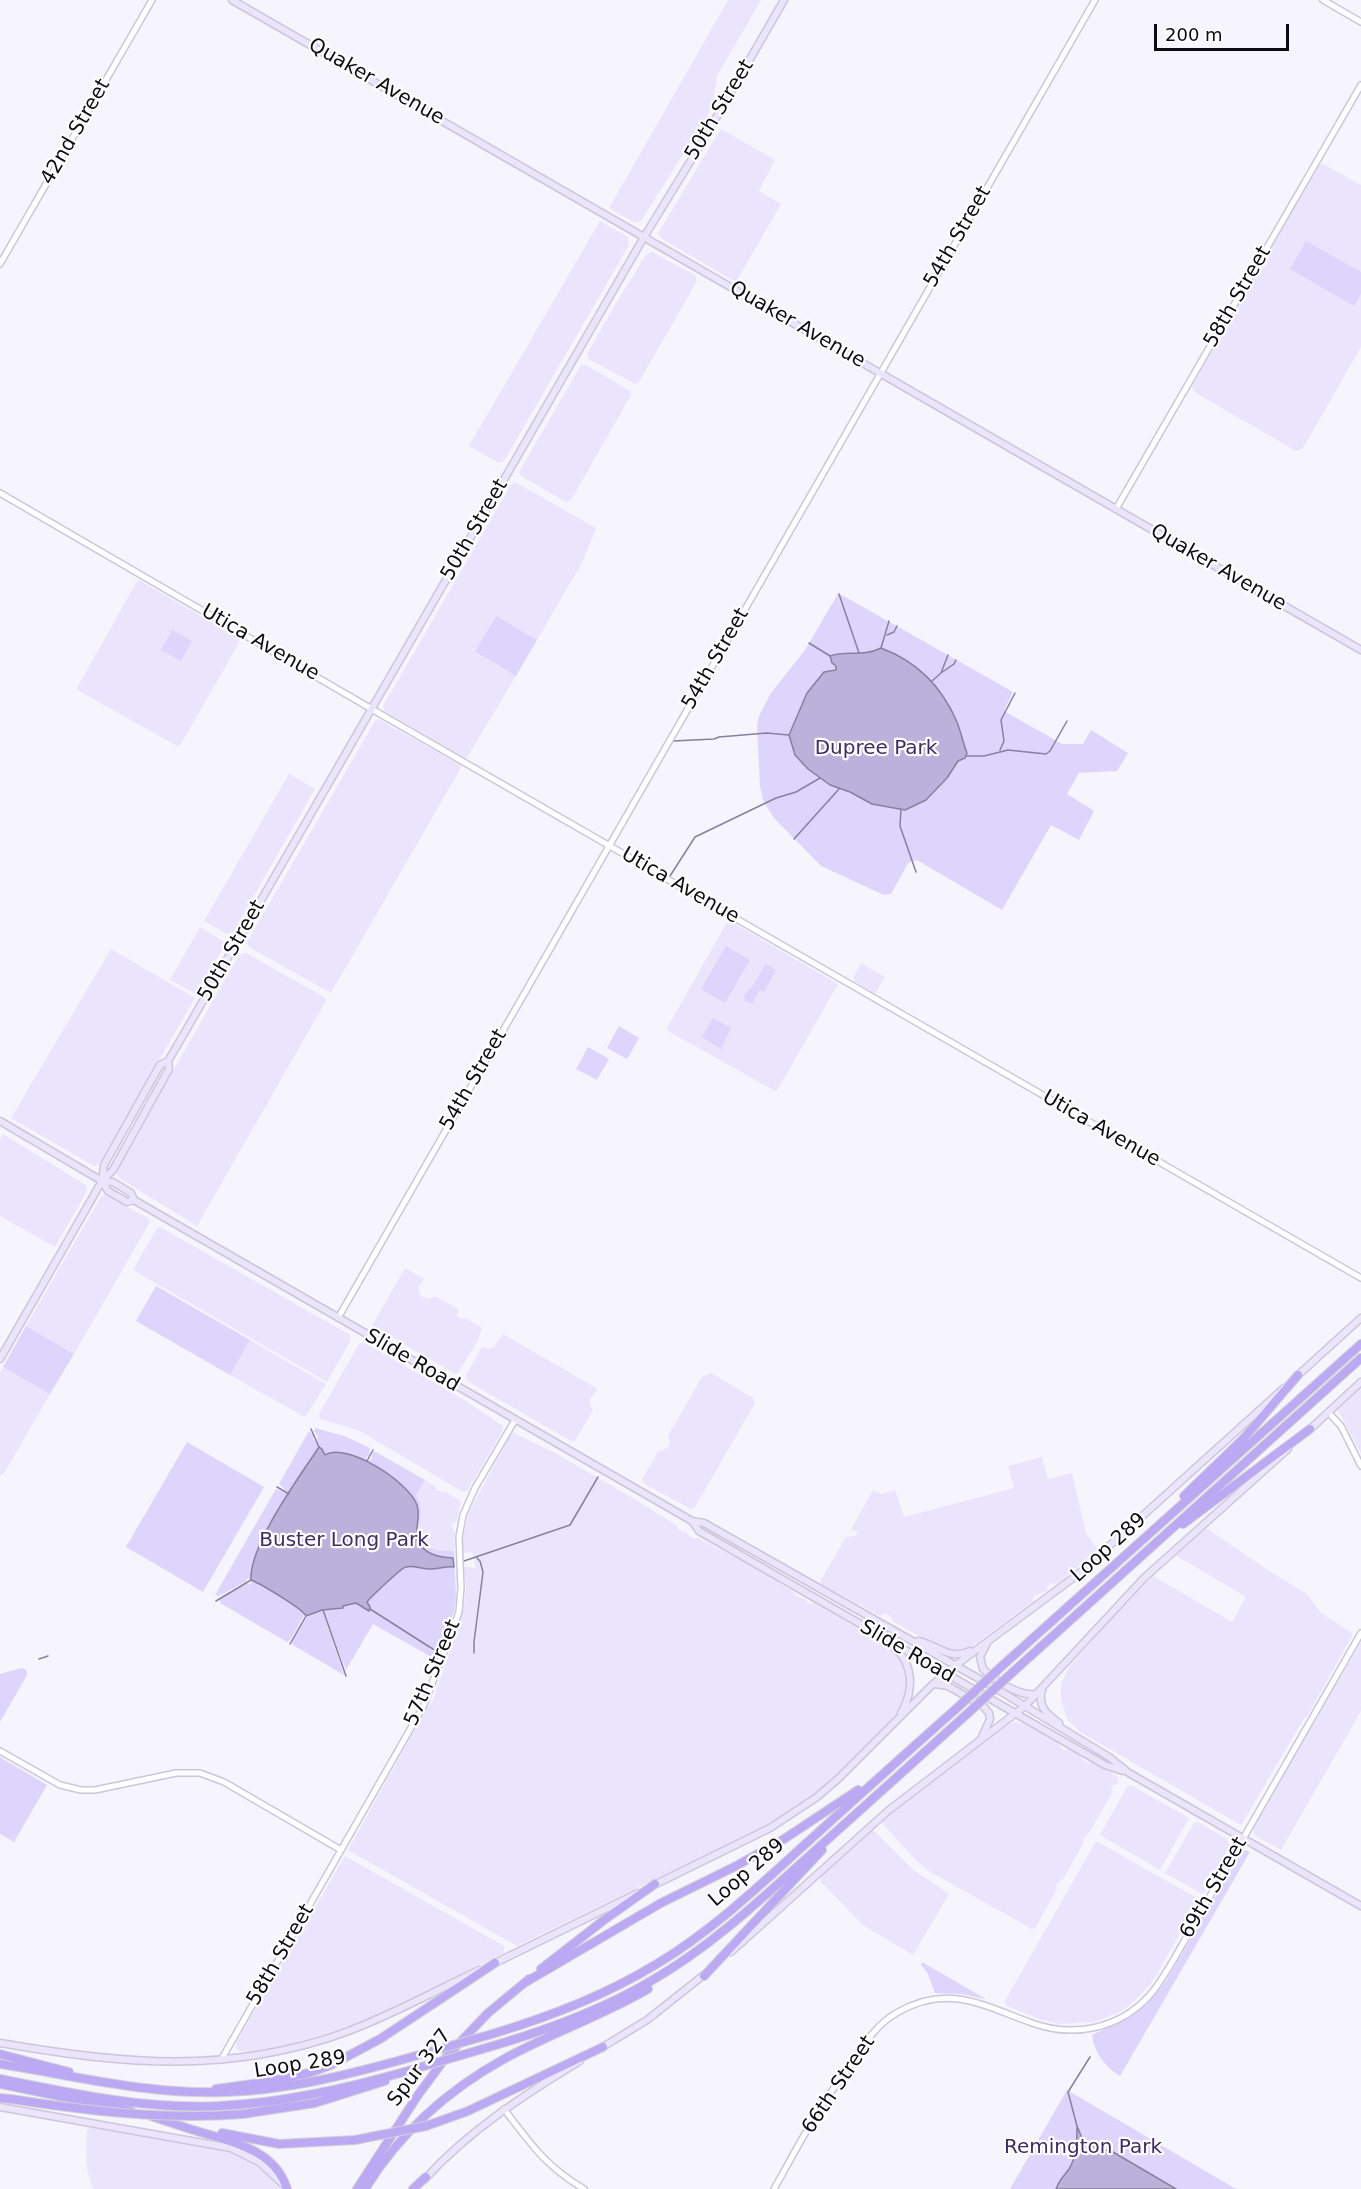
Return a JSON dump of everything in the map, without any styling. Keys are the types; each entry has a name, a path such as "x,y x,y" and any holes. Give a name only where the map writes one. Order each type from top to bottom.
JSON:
{"highway":[{"name":"Loop 289","path":"0,2064 114,2085 197,2092 257,2090 317,2082 546,2017 591,1999 632,1978 677,1951 722,1918 1361,1344"},
{"name":"Loop 289","path":"0,2079 129,2101 178,2106 219,2106 310,2095 362,2084 546,2030 592,2012 667,1972 723,1932 1361,1358"},
{"path":"1153,1530 1176,1503 1244,1438 1298,1375"},
{"path":"1142,1556 1310,1429"},
{"path":"526,1982 661,1904 736,1866 804,1827 856,1792 907,1752"},
{"path":"704,1976 843,1826"},
{"path":"526,1982 604,1920 655,1884"},
{"path":"197,2092 267,2082 309,2073 331,2065 380,2039 495,1963"},
{"path":"360,2187 419,2121 456,2090 504,2059 632,1999 667,1972"},
{"name":"Spur 327","path":"360,2187 412,2104 447,2056 480,2021 526,1982"},
{"path":"177,2124 279,2144 355,2140 426,2126 488,2102 603,2047"},
{"path":"0,2054 114,2085"},
{"path":"0,2098 155,2116 203,2117 243,2114 325,2100 376,2085 404,2072"},
{"path":"0,2084 120,2108 232,2140 255,2151 277,2171 286,2189"},
{"path":"414,2189 426,2177"}],"main road":[{"name":"Quaker Avenue","path":"232,0 1361,650"},
{"name":"50th Street","path":"102,1181 104,1165 160,1065 168,1061 644,237 718,116 784,0"},
{"name":"50th Street","path":"0,1359 102,1181 113,1170 169,1069 168,1061"},
{"name":"Slide Road","path":"0,1121 102,1181 113,1182 131,1193 134,1200 692,1521 704,1523 956,1665 1109,1757 1129,1773 1361,1906"},
{"path":"0,2043 124,2061 171,2063 221,2060 274,2052 344,2033 389,2014 762,1832 795,1813 832,1784 932,1685 1077,1575 1361,1318"},
{"path":"426,2177 504,2109 656,2013 704,1976 888,1810 1016,1714 1144,1578 1361,1382"},
{"name":"Slide Road","path":"692,1521 699,1531 884,1639 1105,1765 1129,1773"},
{"path":"884,1639 900,1653 910,1677 909,1695 897,1721"},
{"path":"912,1640 927,1643 945,1653 954,1655 964,1654 987,1642"},
{"path":"987,1642 980,1657 982,1669 1021,1692 1030,1695 1041,1690"},
{"path":"932,1685 944,1684 986,1709 989,1713 989,1724 980,1740"},
{"path":"1041,1690 1040,1700 1045,1711 1076,1737"},
{"path":"0,2107 231,2148 268,2168 286,2189"}],"street":[{"name":"42nd Street","path":"0,264 152,0"},
{"name":"54th Street","path":"338,1318 1095,0"},
{"path":"1323,0 1361,22"},
{"name":"58th Street","path":"1116,509 1361,85"},
{"name":"Utica Avenue","path":"0,493 1361,1278"},
{"path":"1329,1412 1341,1425 1361,1466"},
{"name":"57th Street","path":"341,1850 426,1699 459,1612 461,1588 459,1537 463,1515 475,1488 515,1420"},
{"name":"69th Street","path":"994,2008 1032,2023 1068,2031 1113,2022 1133,2011 1148,1998 1161,1980 1244,1838 1361,1632"},
{"path":"0,1751 56,1783 81,1790 95,1790 176,1773 200,1773 224,1782 341,1850"},
{"name":"58th Street","path":"221,2060 341,1850"},
{"name":"66th Street","path":"774,2189 827,2097 866,2041 891,2016 908,2007 938,1999 966,1999 994,2008"},
{"path":"504,2109 546,2162 584,2189"}],"shaded area":[{"path":"728,0 761,0 717,76 712,108 641,221 635,223 609,208"},
{"path":"721,129 775,160 759,191 781,204 736,282 662,239 658,233"},
{"path":"1323,164 1361,185 1361,347 1303,448 1296,451 1194,392 1192,386 1319,165"},
{"path":"600,221 628,237 629,245 504,461 499,463 469,446"},
{"path":"652,252 695,275 697,281 639,382 635,384 589,359 587,354 646,255"},
{"path":"581,365 586,365 630,391 631,395 571,500 566,502 521,476 519,472"},
{"path":"515,482 596,528 583,561 537,640 496,617 475,653 516,676 466,759 384,711 383,706 511,485"},
{"path":"139,580 240,639 181,744 177,746 77,688"},
{"path":"881,648 906,660 936,687 951,709 967,753 926,800 905,810 872,804 850,792 830,785 808,769 795,755 789,735 807,693 824,672 836,670 830,656 875,651"},
{"path":"378,719 462,766 331,993 249,947 247,942"},
{"path":"289,774 315,789 233,932 227,934 204,921"},
{"path":"730,921 838,984 775,1091 670,1032 667,1028 726,924"},
{"path":"200,927 223,941 225,945 196,994 170,980"},
{"path":"111,949 195,998 99,1164 94,1166 11,1118"},
{"path":"246,953 327,999 197,1226 119,1178 116,1171 239,955"},
{"path":"861,963 885,977 875,994 854,981 854,976"},
{"path":"3,1134 87,1186 86,1193 55,1247 0,1216 0,1140"},
{"path":"105,1195 148,1218 150,1222 74,1354 26,1326 101,1197"},
{"path":"160,1227 350,1335 351,1340 327,1382 133,1270 157,1228"},
{"path":"405,1268 424,1279 418,1288 421,1296 429,1299 435,1296 458,1309 457,1316 482,1328 478,1340 458,1373 454,1373 372,1326"},
{"path":"503,1334 598,1389 590,1399 593,1410 575,1441 571,1441 467,1381 466,1375 482,1347 488,1349 494,1347"},
{"path":"250,1340 326,1384 306,1416 230,1375"},
{"path":"363,1342 461,1398 503,1426 502,1432 467,1491 463,1492 358,1430 320,1419 319,1414 359,1344"},
{"path":"3,1367 50,1394 4,1473 0,1476 0,1373"},
{"path":"711,1373 753,1398 755,1403 695,1507 691,1509 645,1484 642,1479 658,1452 668,1447 670,1442 668,1436 702,1377"},
{"path":"1361,1389 1361,1454 1338,1410"},
{"path":"512,1432 557,1454 636,1500 676,1525 678,1529 686,1531 693,1538 698,1538 754,1567 795,1593 797,1597 805,1599 809,1604 815,1603 889,1647 904,1664 908,1677 907,1692 897,1714 841,1772 804,1802 760,1829 517,1946 348,1850 427,1708 432,1703 463,1612 466,1589 464,1567 476,1568 472,1552 463,1553 463,1538 468,1514"},
{"path":"319,1447 325,1455 335,1452 347,1454 376,1466 390,1475 412,1496 417,1505 418,1542 429,1553 453,1558 454,1567 430,1569 406,1567 367,1602 370,1607 369,1611 356,1603 306,1616 272,1591 251,1580 258,1549 267,1530"},
{"path":"1042,1457 1048,1479 1072,1473 1086,1533 1098,1550 1057,1584 1051,1583 1047,1591 1034,1596 1033,1601 967,1650 958,1653 944,1650 892,1621 891,1617 885,1613 880,1616 821,1584 821,1580 846,1537 855,1536 858,1532 851,1529 873,1490 881,1494 895,1490 904,1517 1014,1488 1008,1466"},
{"path":"425,1480 435,1486 436,1490 461,1501 457,1520 453,1523 452,1528 455,1532 454,1551 427,1548 419,1541 417,1533 420,1508 416,1496"},
{"path":"1208,1529 1307,1594 1321,1613 1353,1634 1306,1718 1241,1825 1080,1732 1068,1720 1061,1701 1061,1684 1069,1667 1119,1610 1153,1576 1232,1622 1246,1597 1175,1555 1203,1530"},
{"path":"1361,1642 1361,1711 1281,1850 1254,1835 1253,1828"},
{"path":"1016,1722 1025,1724 1059,1743 1060,1747 1065,1750 1069,1749 1081,1756 1082,1760 1088,1763 1093,1762 1116,1775 1118,1779 1118,1784 1111,1788 1113,1792 1083,1839 1084,1842 1063,1879 1056,1884 1057,1889 1035,1928 1032,1929 927,1870 882,1823 884,1818 897,1807 1008,1725"},
{"path":"1131,1785 1189,1818 1160,1870 1100,1835 1127,1787"},
{"path":"1198,1822 1227,1839 1230,1845 1205,1893 1202,1894 1165,1873 1194,1823"},
{"path":"873,1830 912,1869 949,1894 913,1955 863,1925 820,1881 822,1876"},
{"path":"1096,1841 1197,1898 1198,1903 1151,1984 1120,2012 1094,2022 1060,2024 1039,2019 1007,2006 1005,2001"},
{"path":"345,1856 504,1946 504,1953 353,2025 291,2044 255,2052 239,2051 236,2047 237,2041"},
{"path":"1077,2126 1084,2143 1113,2152 1176,2189 1056,2189 1074,2159"},
{"path":"90,2127 237,2153 254,2161 283,2189 94,2189 86,2161 87,2130"}],"green space":[{"path":"1306,241 1361,272 1361,294 1354,306 1290,269"},
{"name":"Dupree Park","path":"838,594 1013,692 1004,711 1062,744 1083,744 1091,730 1128,753 1117,771 1079,773 1067,794 1094,811 1079,840 1051,825 1002,910 917,860 908,863 891,894 884,895 821,866 773,817 763,800 760,786 757,727 759,716 771,693 805,650"},
{"path":"496,616 537,640 516,676 475,652"},
{"path":"172,630 192,641 181,661 161,650"},
{"path":"726,946 750,960 725,1003 701,989"},
{"path":"765,964 776,970 764,992 760,990 752,1004 745,1001 744,995 753,986"},
{"path":"713,1018 731,1028 721,1049 702,1037"},
{"path":"619,1026 639,1038 627,1059 607,1048"},
{"path":"588,1047 609,1059 597,1080 576,1069"},
{"path":"156,1286 250,1340 230,1375 136,1321"},
{"path":"26,1326 74,1354 50,1394 3,1367"},
{"name":"Buster Long Park","path":"315,1428 344,1436 370,1448 367,1460 371,1460 373,1452 376,1452 425,1480 416,1496 421,1516 417,1532 418,1539 422,1545 434,1549 454,1551 456,1598 454,1611 438,1651 427,1647 437,1654 435,1659 373,1624 346,1670 322,1610 344,1675 293,1645 292,1641 306,1617 308,1618 306,1613 287,1642 220,1603 220,1598 248,1583 250,1585 251,1579 246,1579 247,1581 219,1596 215,1595 276,1489 289,1494 279,1484 309,1431 320,1446"},
{"path":"187,1442 264,1487 203,1592 126,1547"},
{"path":"22,1668 26,1670 27,1675 0,1722 0,1674"},
{"path":"0,1757 47,1785 14,1842 0,1834"},
{"path":"1245,1850 1250,1852 1120,2076 1101,2058 1092,2035 1132,2016 1147,2004 1166,1981 1241,1853"},
{"path":"922,1962 986,1999 962,1994 935,1993 927,1972 921,1965"},
{"name":"Remington Park","path":"1067,2090 1236,2189 1010,2189"}],"waterway":[{"path":"839,594 859,653"},
{"path":"881,648 889,621"},
{"path":"887,635 894,632 897,626"},
{"path":"809,643 830,656"},
{"path":"932,681 941,673 948,655"},
{"path":"941,673 956,660"},
{"path":"1000,750 1004,741 1001,720 1015,693"},
{"path":"966,756 984,756 1008,750 1046,754 1067,721"},
{"path":"673,741 767,733 789,735"},
{"path":"670,876 695,837 776,798 796,792 820,778"},
{"path":"794,839 839,789"},
{"path":"901,809 900,826 916,872"},
{"path":"311,1429 319,1447"},
{"path":"367,1461 373,1450"},
{"path":"464,1561 570,1525 598,1477"},
{"path":"277,1487 289,1494"},
{"path":"474,1653 483,1572 477,1558"},
{"path":"216,1601 251,1580"},
{"path":"370,1609 439,1653"},
{"path":"323,1610 346,1676"},
{"path":"290,1644 306,1616"},
{"path":"39,1659 48,1656"},
{"path":"1077,2126 1068,2092 1090,2057"}]}
